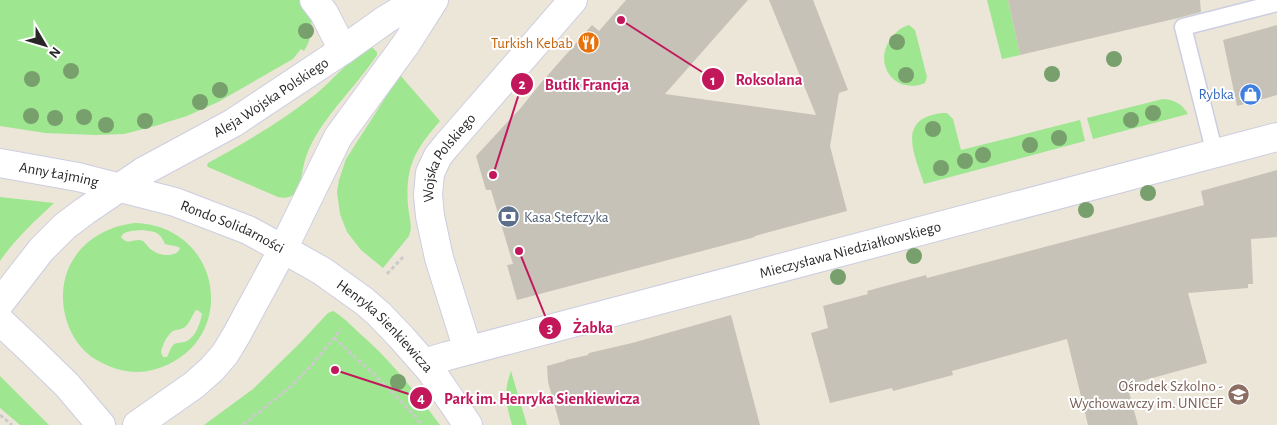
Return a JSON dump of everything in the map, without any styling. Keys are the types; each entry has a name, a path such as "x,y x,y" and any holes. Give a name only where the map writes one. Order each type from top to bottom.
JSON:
{"street":[{"path":"314,0 324,13 343,50"},
{"name":"Aleja Wojska Polskiego","path":"118,188 144,171 233,123 385,20 418,0"},
{"path":"283,249 338,137 406,44 434,0"},
{"name":"Wojska Polskiego","path":"468,350 437,248 428,195 430,173 438,156 447,145 573,0"},
{"name":"Mieczysława Niedziałkowskiego","path":"424,363 1277,137"},
{"name":"Anny Łajming","path":"0,163 78,177 118,188"},
{"path":"0,303 41,250 65,226 118,188"},
{"name":"Rondo Solidarności","path":"118,188 175,202 248,230 283,249 225,354 212,369 194,384 137,425"},
{"name":"Henryka Sienkiewicza","path":"283,249 322,271 364,301 401,337 424,363 468,425"},
{"path":"0,321 67,385 101,425"}],"lane":[{"path":"1215,154 1182,28 1277,3"}],"path":[{"path":"243,425 289,388 311,366 344,325"},
{"path":"334,338 378,378 416,416 421,425"},
{"path":"0,415 12,425"}],"green space":[{"path":"0,0 299,0 309,6 311,29 304,51 301,49 293,59 218,102 187,116 124,134 45,133 0,126"},
{"path":"987,0 1008,0 1020,55 1002,59"},
{"path":"909,25 915,30 927,77 925,83 914,86 903,85 889,74 884,56 893,36 900,29"},
{"path":"372,47 377,52 377,55 323,124 305,158 298,188 291,196 286,198 278,197 208,167 208,163 264,131 303,104 358,55"},
{"path":"400,75 440,121 418,150 410,169 407,192 411,225 409,236 383,268 361,250 347,232 340,214 337,192 346,159"},
{"path":"1163,99 1178,103 1188,114 1093,139 1087,118"},
{"path":"947,113 953,119 961,150 1080,120 1085,141 924,184 913,150 914,130 919,122 928,116"},
{"path":"0,197 54,203 19,238 0,261"},
{"path":"135,223 165,229 188,244 203,264 210,288 210,313 201,336 183,356 148,371 124,371 95,359 75,339 64,312 63,293 65,279 77,254 96,236 121,226","holes":["142,230 156,233 165,244 180,248 172,255 163,255 155,252 143,241 129,242 121,237 127,232","196,310 202,314 195,333 187,341 174,344 167,357 163,357 161,352 168,335 185,327"]},
{"path":"333,311 369,341 391,364 440,425 204,425 253,389 328,313"},
{"path":"511,371 527,425 512,425 506,398"},
{"path":"0,376 49,425 20,425 0,408"}],"building":[{"path":"626,0 748,0 665,94 816,115 769,0 813,0 848,90 839,93 830,146 847,211 517,300 507,265 513,264 491,190 486,190 476,156 519,110 592,25 599,31"},
{"path":"1008,0 1200,0 1201,12 1020,55"},
{"path":"1277,25 1277,95 1237,106 1223,40"},
{"path":"1277,170 1277,237 1251,239 1253,284 1248,284 1248,288 1188,293 1207,363 1127,385 1138,425 1088,425 1067,339 952,371 953,375 893,391 892,388 830,403 811,333 828,328 823,306 868,294 867,291 926,275 927,278 1204,205 1201,191"},
{"path":"731,315 760,425 560,425 548,382 547,366"}],"place":[{"name":"Roksolana","path":"621,20"},
{"name":"Turkish Kebab","path":"589,43"},
{"name":"Rybka","path":"1250,94"},
{"name":"Butik Francja","path":"493,175"},
{"name":"Kasa Stefczyka","path":"508,217"},
{"name":"Żabka","path":"519,251"},
{"name":"Park im. Henryka Sienkiewicza","path":"335,370"},
{"name":"Ośrodek Szkolno - Wychowawczy im. UNICEF","path":"1239,395"}]}
